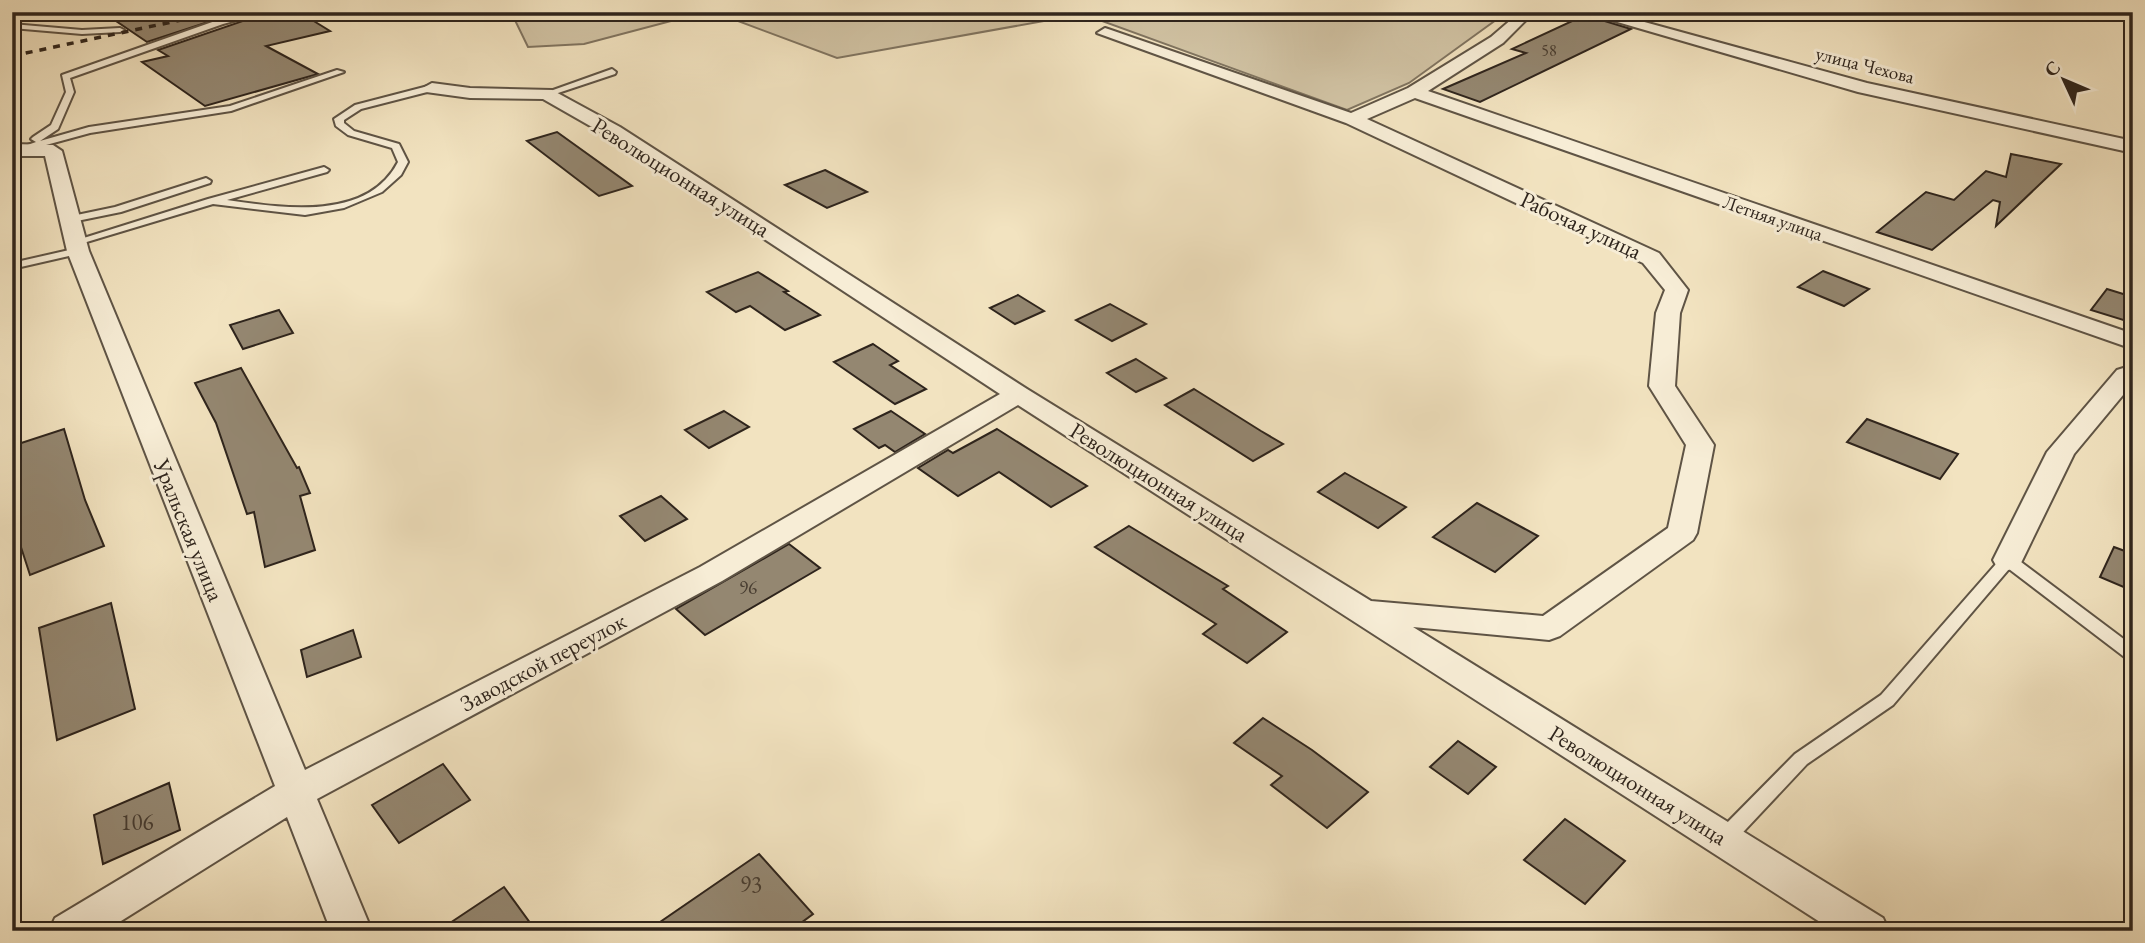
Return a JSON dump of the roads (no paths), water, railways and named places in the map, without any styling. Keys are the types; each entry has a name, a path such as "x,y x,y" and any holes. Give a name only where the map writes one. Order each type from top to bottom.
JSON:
{"street":[{"path":"1352,119 1414,92 1497,40 1521,17 1536,12"},
{"name":"улица Чехова","path":"1590,12 1864,88 2133,147"},
{"name":"Рабочая улица","path":"1105,33 1352,119 1651,258 1676,290 1668,313 1662,386 1700,445 1682,533 1549,628 1365,612"},
{"name":"Революционная улица","path":"432,88 470,93 546,94 613,131 1018,394 1869,931"},
{"name":"Летняя улица","path":"1414,92 2133,342"},
{"name":"Уральская улица","path":"18,149 53,151 76,237 352,931"},
{"path":"2008,561 2062,452 2126,375 2133,373"},
{"name":"Заводской переулок","path":"69,931 295,793 710,574 1018,394"}],"lane":[{"path":"18,149 55,127 70,92 65,77 221,22 263,12"},
{"path":"12,26 82,32 120,30"},
{"path":"18,149 89,130 231,108 340,72"},
{"path":"546,94 612,72"},
{"path":"212,201 314,211 378,190 399,173 403,162 396,146 351,133 339,124 339,118 358,107 432,88"},
{"path":"76,237 166,218 245,188 324,170"},
{"path":"12,266 76,237 117,209 206,181"},
{"path":"1724,839 1801,759 1887,700 2008,561 2133,655"}],"railway":[{"path":"12,56 181,20"}]}
